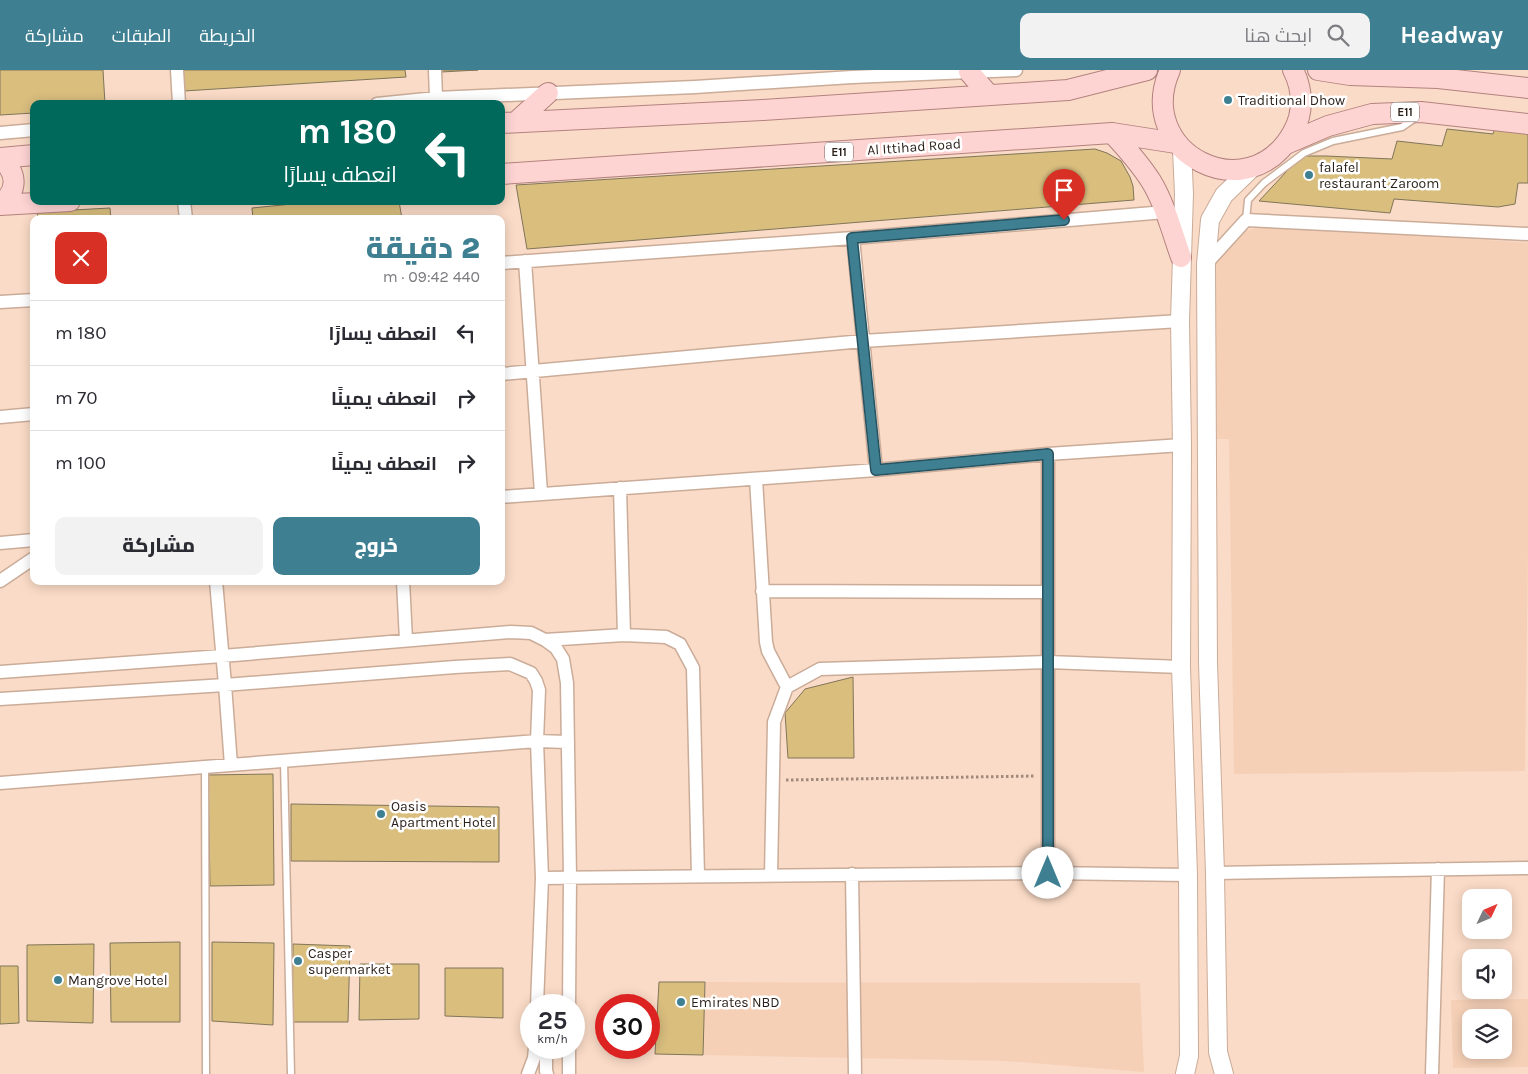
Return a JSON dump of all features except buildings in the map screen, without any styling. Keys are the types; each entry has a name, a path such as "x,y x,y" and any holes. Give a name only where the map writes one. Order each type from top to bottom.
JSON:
{"main road":[{"path":"509,123 763,110 1068,90 1147,70"},
{"path":"1170,70 1164,82 1162,103 1166,124 1179,146 1191,157 1210,167 1231,170 1252,168 1271,159 1286,144 1297,125 1302,102 1298,80 1293,70"},
{"path":"1318,70 1350,75 1438,78 1528,88"},
{"path":"969,72 989,95"},
{"path":"509,123 548,93"},
{"name":"E11","path":"1286,144 1328,126 1372,114 1422,112 1528,124"},
{"path":"1112,133 1133,156 1152,182 1181,257"},
{"name":"Al Ittihad Road","path":"505,174 1112,133 1179,146"},
{"path":"0,158 30,155"},
{"path":"0,158 9,166 14,176 13,188 8,198 0,205"},
{"path":"0,205 30,203"}],"street":[{"path":"177,70 179,100"},
{"path":"435,70 436,98"},
{"path":"416,100 696,87 851,73 1016,70"},
{"path":"0,133 30,130"},
{"path":"1179,146 1184,194 1180,321 1182,445 1181,666 1188,876 1188,1056 1185,1074"},
{"path":"1224,1074 1218,1052 1208,663 1206,264 1210,220 1224,196 1252,168"},
{"path":"505,263 852,238 1165,212"},
{"path":"1206,264 1246,220 1528,234"},
{"path":"852,238 876,470"},
{"path":"525,261 541,493"},
{"path":"0,302 30,300"},
{"path":"505,374 863,341 1180,321"},
{"path":"0,417 30,414"},
{"path":"505,497 876,470 1048,454 1182,445"},
{"path":"1048,454 1048,873"},
{"path":"756,479 766,642 768,651 787,687"},
{"path":"620,488 624,635"},
{"path":"0,543 30,540"},
{"path":"0,581 30,561"},
{"path":"216,585 231,765"},
{"path":"403,585 406,640"},
{"path":"762,591 1048,592"},
{"path":"0,672 511,632 531,633 545,640 556,648 563,659 566,683 570,878 569,994"},
{"path":"545,640 624,635 666,637 680,644 694,668 698,876"},
{"path":"771,875 774,722 787,687 820,669 1048,662 1181,666"},
{"path":"0,699 510,664 531,673 539,690 538,741 542,878 537,994"},
{"path":"0,783 538,741 567,742"},
{"path":"1214,873 1528,868"},
{"path":"1432,1074 1438,869"},
{"path":"542,878 1048,873 1188,876"},
{"path":"852,874 855,1074"},
{"path":"528,1074 534,1059"},
{"path":"546,1059 546,1071 548,1074"},
{"path":"568,1073 569,1059"}],"lane":[{"path":"1246,220 1248,200 1264,183 1304,153 1333,141 1402,127 1422,112"},
{"path":"284,761 290,1074"},
{"path":"205,767 206,1074"}],"path":[{"path":"773,780 1048,776"}],"shaded area":[{"path":"1272,225 1528,243 1528,548 1525,771 1234,774 1229,439 1212,439 1213,264 1244,231"},
{"path":"705,982 1140,983 1144,1072 1006,1061 703,1055"},
{"path":"1528,999 1528,1067 1453,1068 1451,1000"}],"place":[{"name":"Traditional Dhow","path":"1228,100"},
{"name":"falafel restaurant Zaroom","path":"1309,175"},
{"name":"Oasis Apartment Hotel","path":"381,814"},
{"name":"Casper supermarket","path":"298,961"},
{"name":"Mangrove Hotel","path":"58,980"},
{"name":"Emirates NBD","path":"681,1002"}],"route":[{"path":"1048,873 1048,454 876,470 852,238 1064,220"}]}
